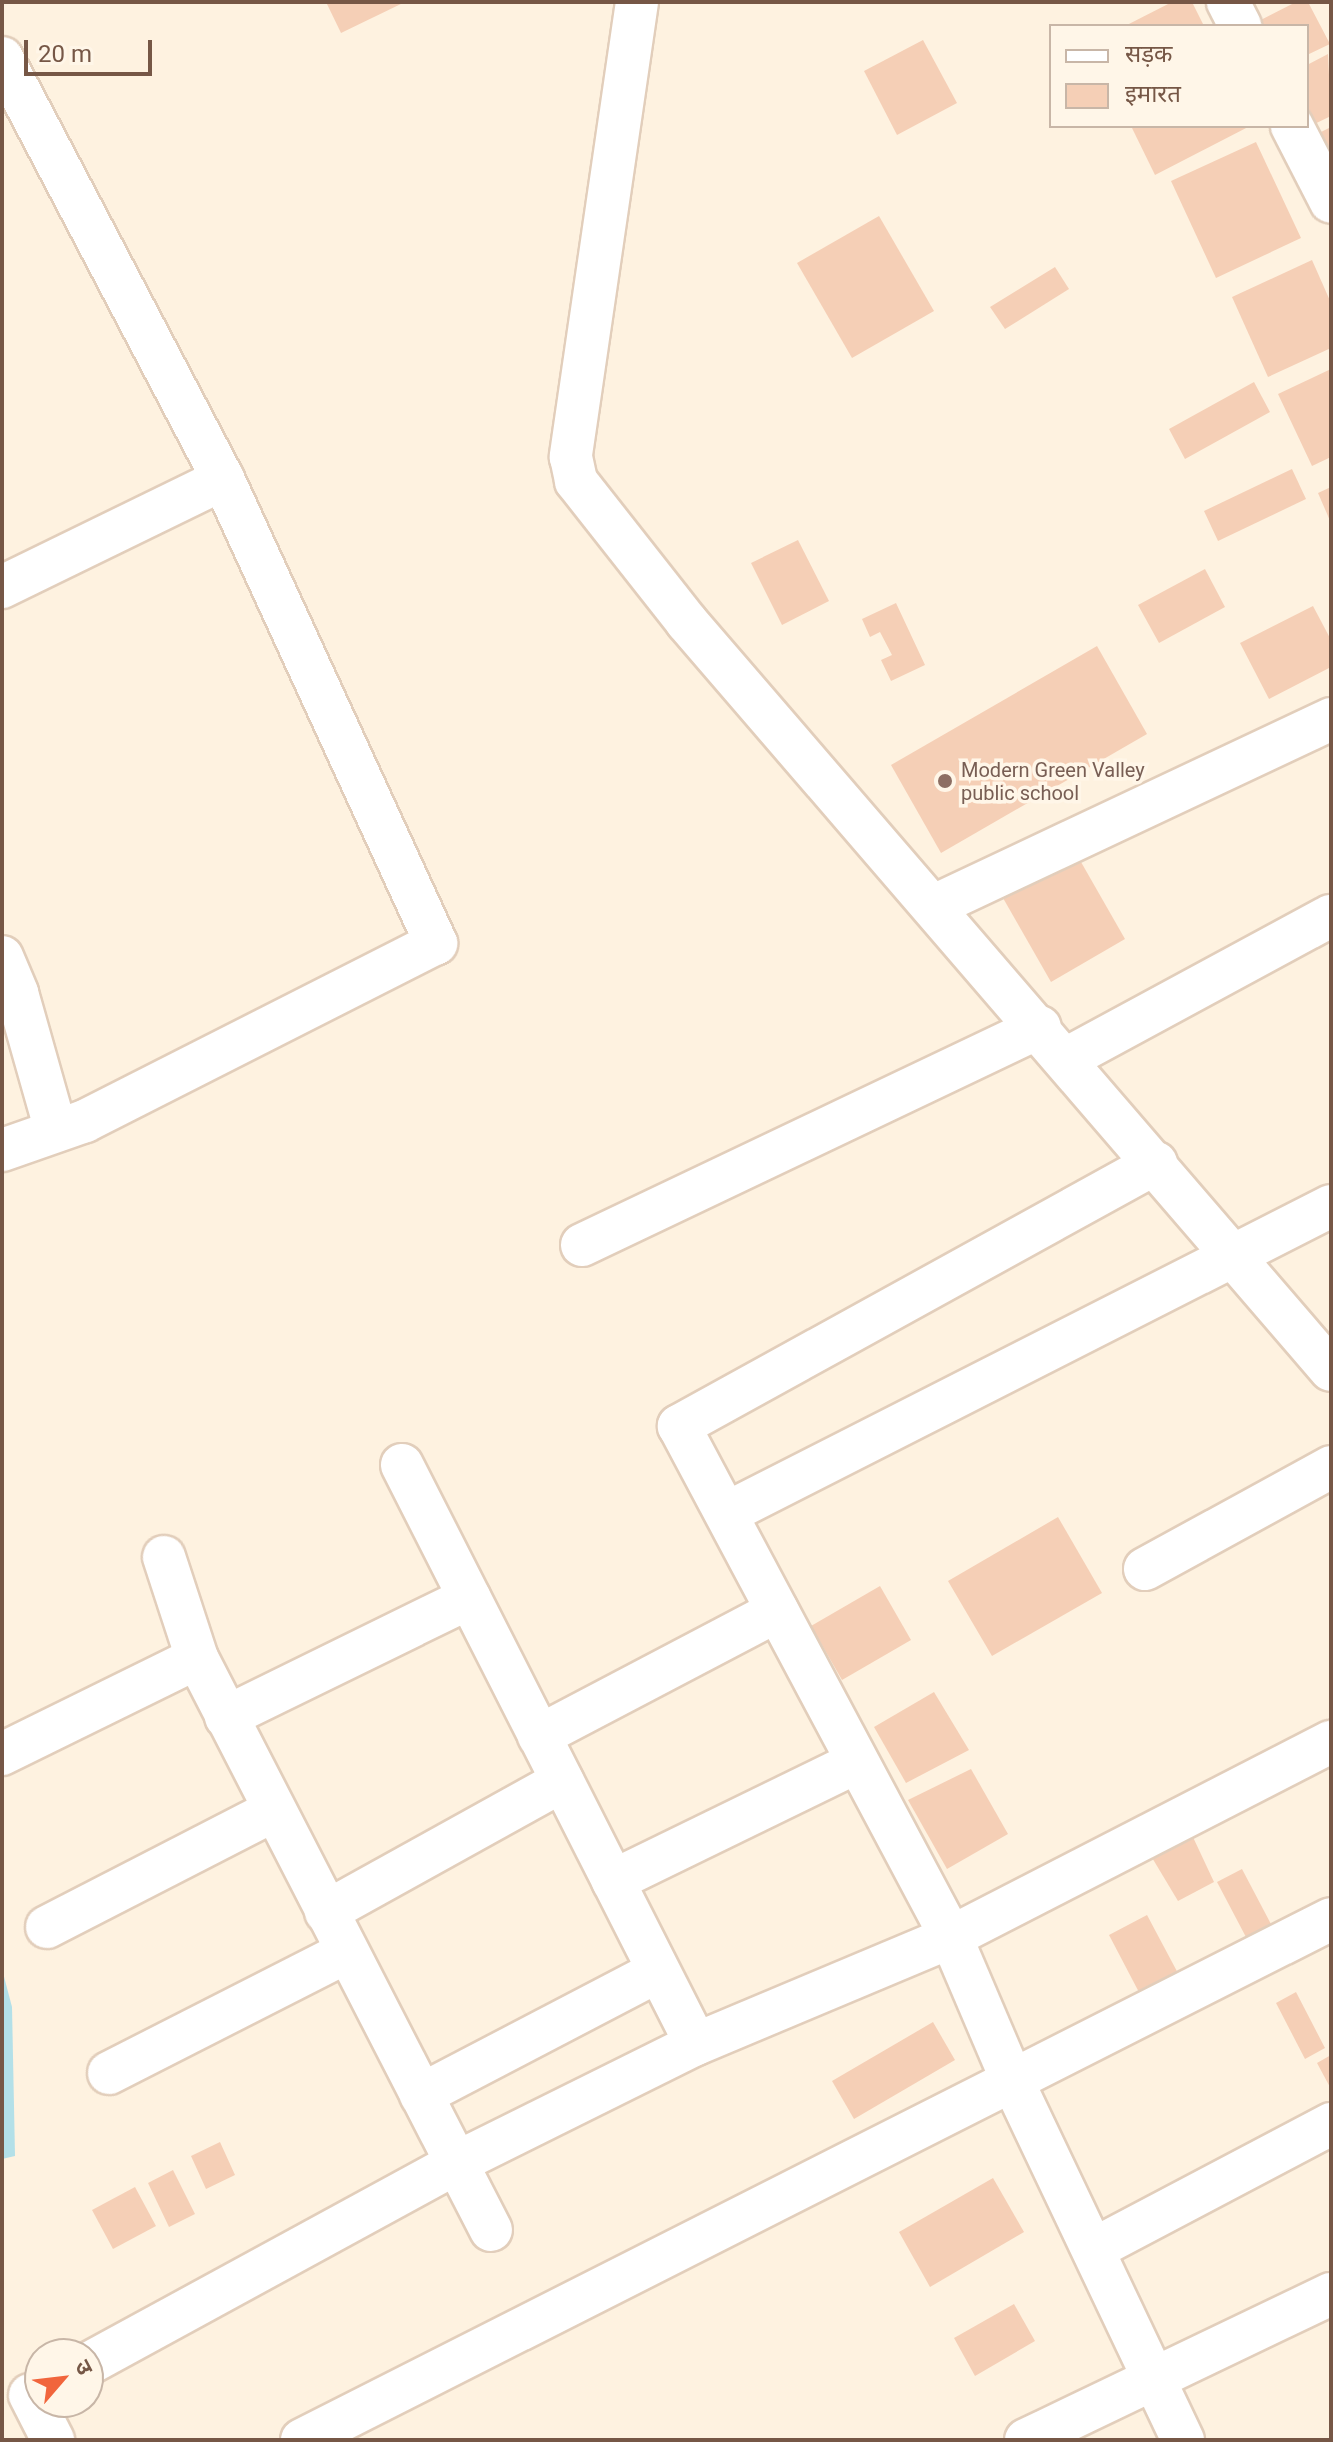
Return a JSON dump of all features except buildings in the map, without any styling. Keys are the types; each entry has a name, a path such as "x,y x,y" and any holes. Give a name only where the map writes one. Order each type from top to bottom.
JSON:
{"street":[{"path":"637,2 573,473 686,621 1040,1027 1331,1370"},
{"path":"1228,2 1239,24"},
{"path":"2,58 223,479 436,943 56,1131 2,1150"},
{"path":"1293,128 1331,202"},
{"path":"2,587 223,479"},
{"path":"934,906 1331,719"},
{"path":"1066,1059 1331,916"},
{"path":"2,957 17,993 56,1131"},
{"path":"582,1245 1040,1027"},
{"path":"1156,1163 679,1426 855,1763 951,1937 1012,2080 1183,2440"},
{"path":"727,1513 1331,1206"},
{"path":"402,1465 696,2044"},
{"path":"1145,1569 1331,1467"},
{"path":"164,1557 197,1658 491,2230"},
{"path":"226,1717 469,1598"},
{"path":"539,1736 777,1611"},
{"path":"2,1754 197,1658"},
{"path":"104,2355 456,2163 696,2044 951,1937 1331,1742"},
{"path":"613,1881 855,1763"},
{"path":"326,1912 562,1781"},
{"path":"47,1927 273,1811"},
{"path":"302,2440 1331,1919"},
{"path":"109,2073 346,1952"},
{"path":"421,2095 658,1971"},
{"path":"1094,2249 1331,2124"},
{"path":"1026,2440 1331,2294"},
{"path":"37,2418 53,2440"}],"water":[{"path":"2,1969 12,2007 15,2156 2,2159"}],"place":[{"name":"Modern Green Valley public school","path":"945,781"}]}
